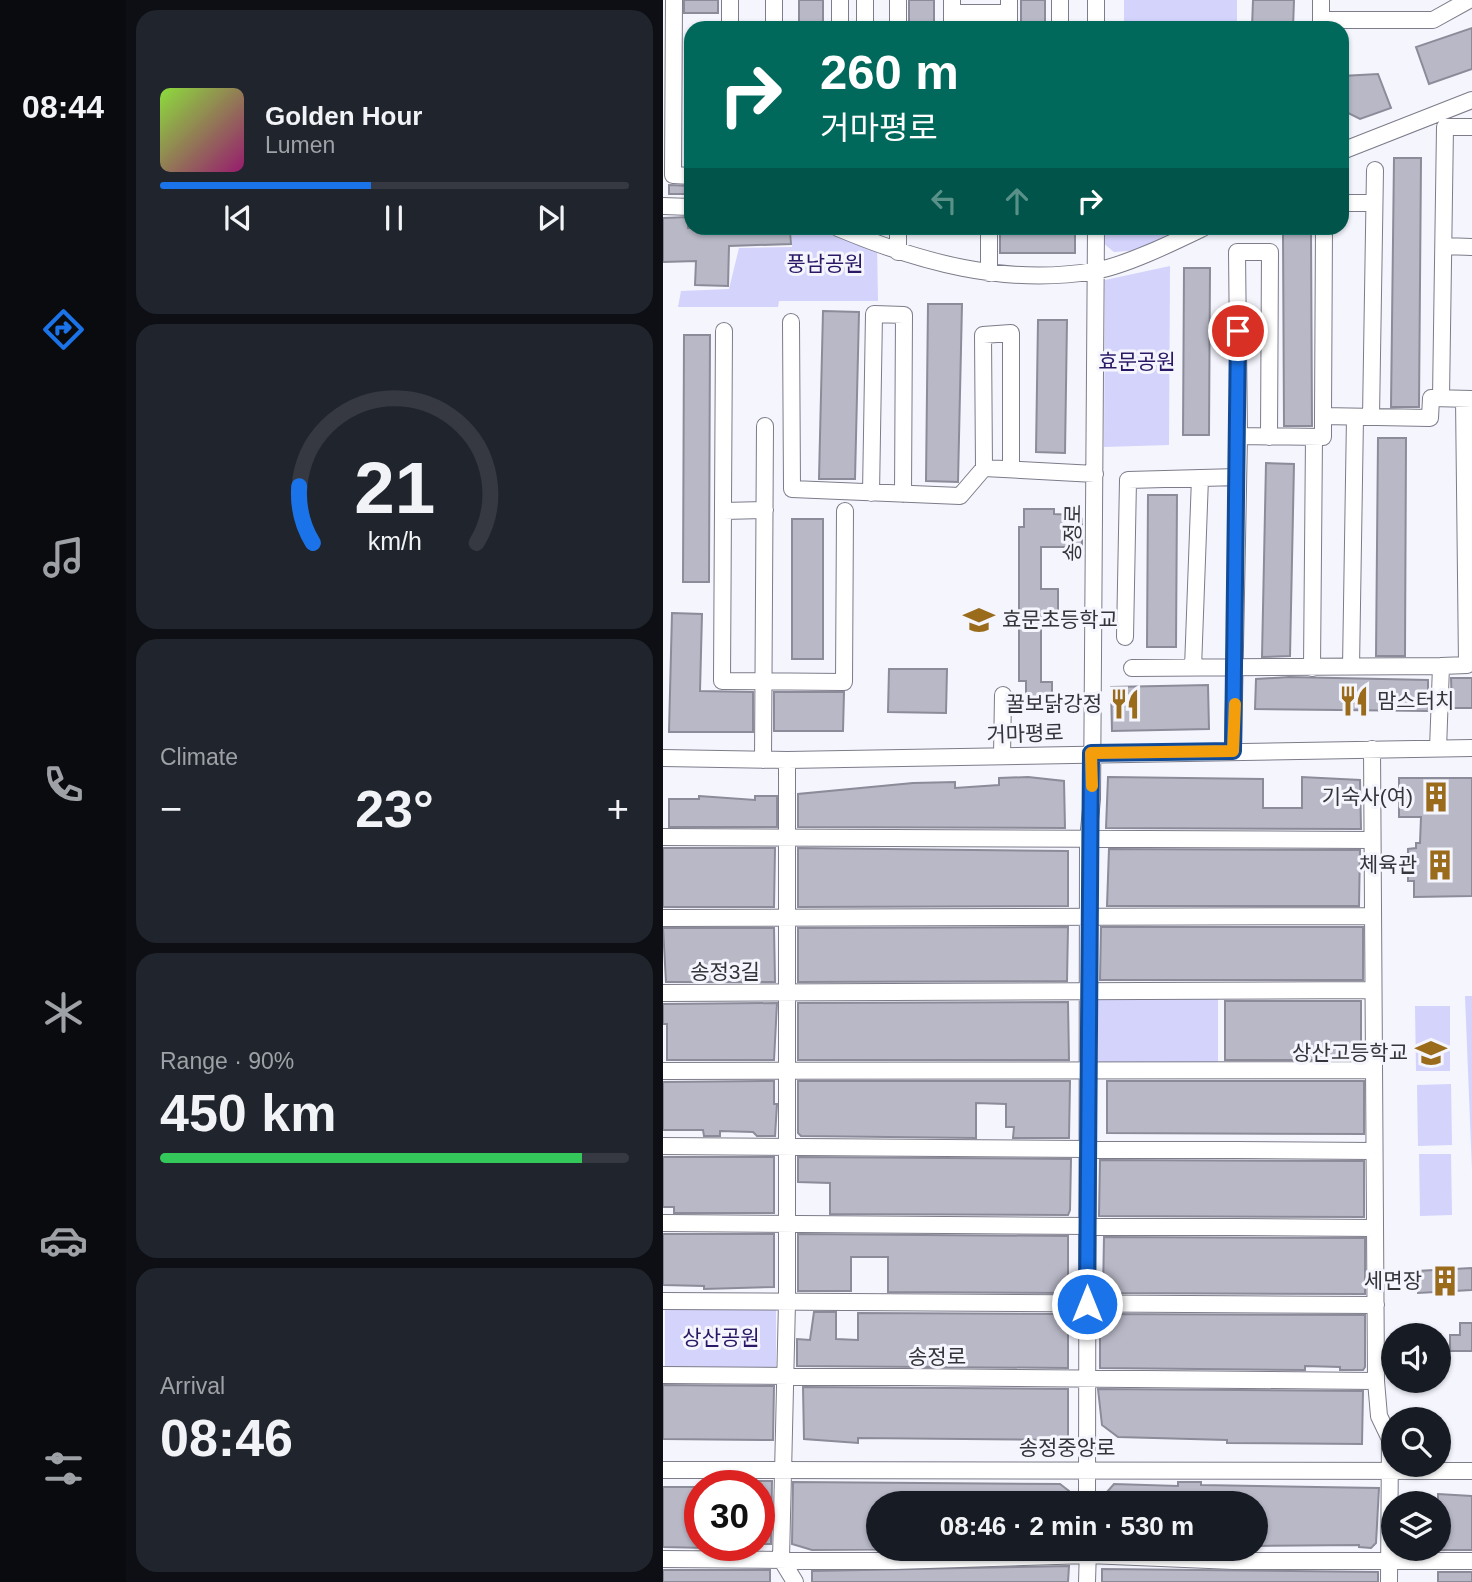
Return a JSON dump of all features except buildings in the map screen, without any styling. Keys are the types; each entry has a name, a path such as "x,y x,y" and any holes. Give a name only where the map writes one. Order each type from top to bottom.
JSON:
{"street":[{"path":"674,0 673,175 684,176"},
{"path":"729,21 730,0"},
{"path":"774,0 774,21"},
{"path":"840,0 840,21"},
{"path":"865,0 865,21"},
{"path":"898,0 898,21"},
{"path":"1060,0 1060,21"},
{"path":"1096,0 1096,21"},
{"path":"1321,0 1321,21"},
{"path":"1349,23 1433,20 1469,0"},
{"path":"952,14 1009,14"},
{"path":"1349,148 1472,100"},
{"path":"1441,398 1445,127 1472,127"},
{"path":"1351,667 1375,170"},
{"path":"1349,203 1374,203"},
{"path":"663,206 684,207"},
{"path":"868,235 898,252 989,274 1036,276 1096,271 1186,235"},
{"path":"898,235 898,252"},
{"path":"989,235 989,274"},
{"name":"송정로","path":"1087,1491 1088,840 1095,474 1096,235"},
{"path":"1239,436 1323,437 1324,235"},
{"path":"1444,246 1472,247"},
{"path":"1233,751 1239,436 1236,252 1270,252 1269,437"},
{"path":"871,493 874,314 904,315 903,494"},
{"path":"791,322 792,489 959,496 984,468 983,335 1011,334 1011,469"},
{"path":"724,331 722,681 844,681 845,511"},
{"path":"1132,668 1467,665 1468,399 1431,398 1430,418 1323,416"},
{"path":"763,760 765,426"},
{"path":"1312,668 1313,437"},
{"path":"984,468 1095,474"},
{"path":"1125,637 1127,480 1238,477"},
{"path":"1193,668 1200,478"},
{"path":"723,511 765,510"},
{"path":"1438,749 1441,666"},
{"path":"1002,756 1003,695"},
{"name":"거마평로","path":"663,758 787,760 1472,748"},
{"path":"1372,749 1376,1381 1381,1420"},
{"name":"송정3길","path":"781,1559 787,1377 787,760"},
{"path":"663,837 1371,840"},
{"path":"667,918 1372,916"},
{"path":"788,993 1373,990"},
{"name":"송정3길","path":"663,993 788,993"},
{"path":"663,1071 1373,1070"},
{"path":"663,1146 1374,1151"},
{"path":"663,1223 1375,1228"},
{"path":"663,1301 1375,1305"},
{"path":"663,1375 787,1377"},
{"name":"송정로","path":"787,1377 1376,1381"},
{"name":"송정중앙로","path":"663,1470 1381,1469"},
{"name":"송정중앙로","path":"1451,1470 1472,1471"},
{"path":"663,1559 866,1560"},
{"path":"781,1559 795,1582"},
{"path":"1451,1560 1472,1560"},
{"path":"1087,1582 1088,1561"},
{"path":"1218,1561 1390,1561 1389,1582"}],"green space":[{"path":"1124,0 1237,0 1237,21 1124,21"},
{"name":"풍남공원","path":"792,235 855,235 877,244 878,301 779,301 778,307 678,307 681,291 729,289 739,248 792,247"},
{"path":"1103,235 1167,235 1140,250 1114,252 1103,243"},
{"name":"효문공원","path":"1170,266 1169,445 1104,447 1105,280"},
{"path":"1465,996 1472,996 1472,1170"},
{"path":"1218,998 1218,1065 1098,1065 1098,999"},
{"path":"1415,1006 1450,1006 1450,1071 1416,1071"},
{"path":"1451,1084 1452,1145 1418,1146 1417,1085"},
{"path":"1419,1154 1451,1154 1452,1215 1420,1216"},
{"name":"상산공원","path":"665,1304 776,1304 776,1372 665,1372"}],"slow traffic":[{"path":"1092,786 1091,753 1233,751 1235,704"}],"place":[{"name":"효문초등학교","path":"979,620"},
{"name":"맘스터치","path":"1354,701"},
{"name":"꿀보닭강정","path":"1125,704"},
{"name":"기숙사(여)","path":"1436,797"},
{"name":"체육관","path":"1440,865"},
{"name":"상산고등학교","path":"1431,1053"},
{"name":"세면장","path":"1445,1281"}],"route":[{"path":"1087,1304 1088,840 1092,799 1091,753 1233,751 1239,436 1238,331"}]}
